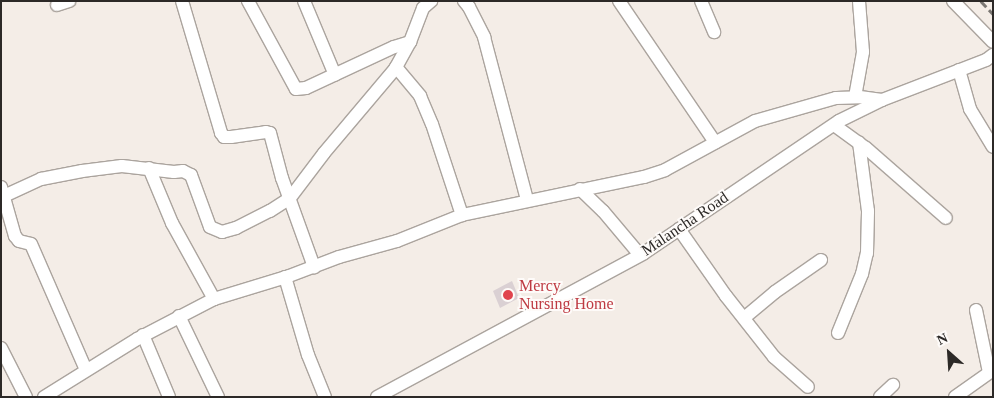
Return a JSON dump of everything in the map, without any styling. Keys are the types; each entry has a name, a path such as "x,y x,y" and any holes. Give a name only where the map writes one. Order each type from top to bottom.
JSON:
{"street":[{"path":"182,1 221,133 224,137 231,138 266,132 270,133 282,178 314,266"},
{"path":"248,1 296,89 306,88 394,47 410,42"},
{"path":"304,1 335,75"},
{"path":"86,370 32,247 28,242 17,239 6,226 2,191 61,174 122,166 174,172 183,171 191,175 207,221 214,230 222,232 236,228 270,211 290,198 324,153 396,67 410,42 423,8 431,1"},
{"path":"464,1 484,37 527,200"},
{"path":"619,1 715,142"},
{"path":"701,1 714,32"},
{"path":"855,97 863,52 859,1"},
{"path":"953,1 993,42"},
{"name":"Malancha Road","path":"377,397 640,255 834,125 882,100 959,70 993,54"},
{"path":"396,67 414,87 423,103 432,124 462,215"},
{"path":"959,70 970,108 993,147"},
{"path":"52,395 86,370 143,336 214,299 285,278 339,257 397,240 462,215 654,174 755,121 836,98 855,97 882,100"},
{"path":"834,125 859,143 946,218"},
{"path":"838,333 862,274 867,253 868,211 859,143"},
{"path":"149,168 172,223 214,299"},
{"path":"580,189 604,211 640,255"},
{"path":"679,229 774,357 808,387"},
{"path":"744,318 775,292 821,260"},
{"path":"285,278 308,355 325,397"},
{"path":"955,397 991,371 976,310"},
{"path":"179,316 218,397"},
{"path":"143,336 169,397"},
{"path":"1,348 26,397"},
{"path":"880,397 893,385"}],"building":[{"path":"512,281 519,298 500,308 493,291"}],"railway":[{"path":"981,1 993,14"}],"place":[{"name":"Mercy Nursing Home","path":"508,295"}]}
